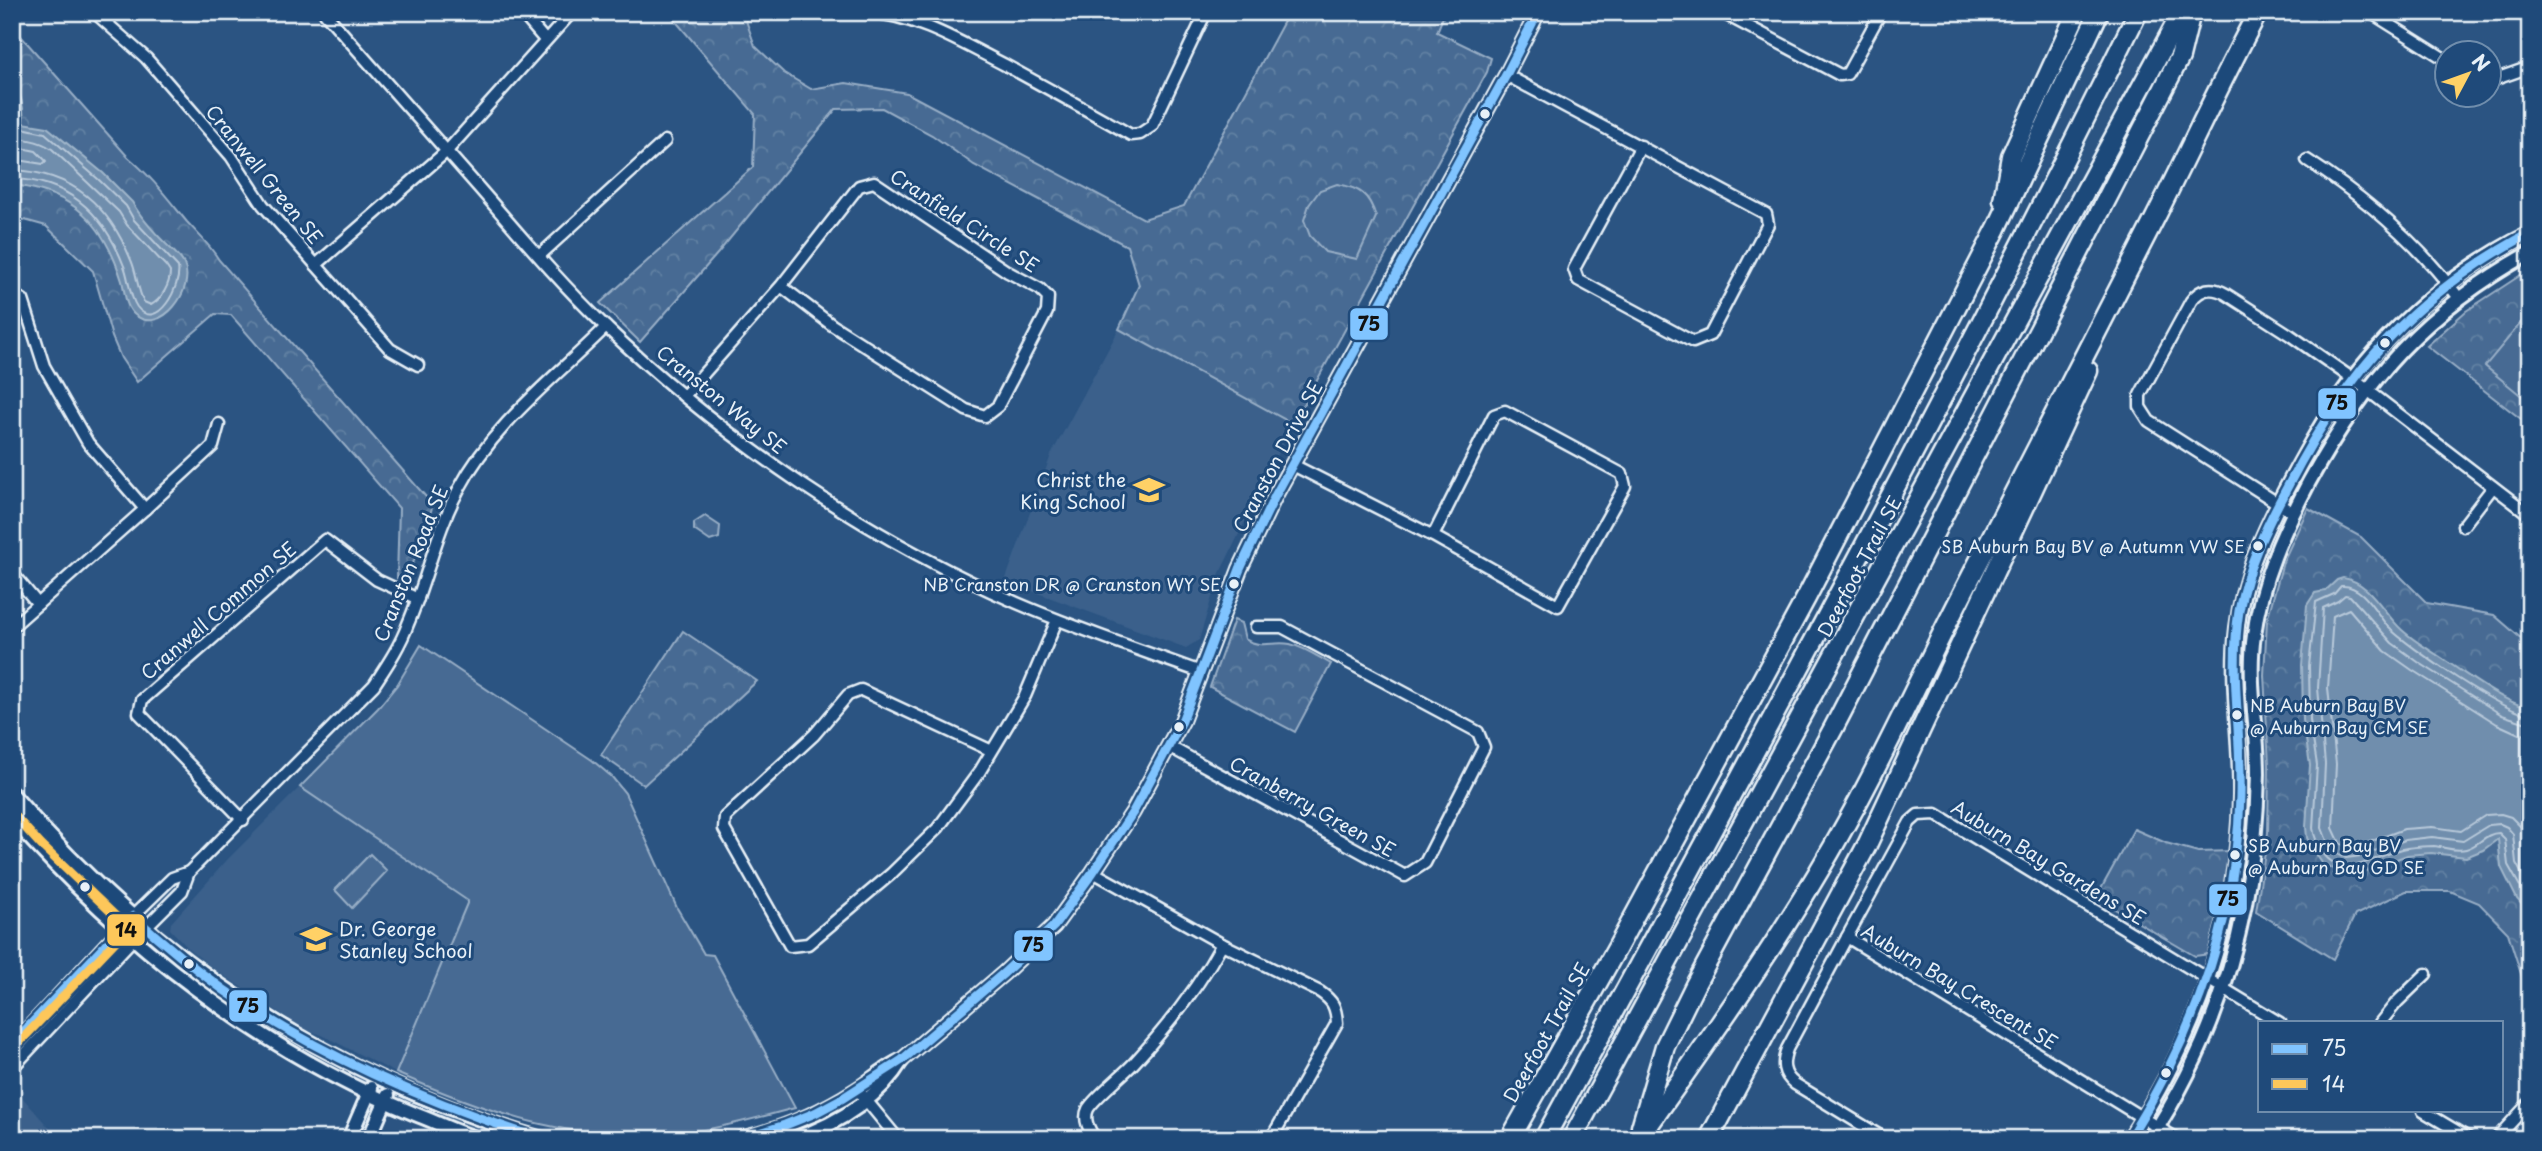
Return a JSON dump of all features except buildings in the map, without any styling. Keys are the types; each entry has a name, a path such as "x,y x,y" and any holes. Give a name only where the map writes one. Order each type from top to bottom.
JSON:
{"highway":[{"path":"1997,228 2011,156 2077,12"},
{"name":"Deerfoot Trail SE","path":"1510,1139 1617,948 1806,598 1997,228 2098,12"},
{"path":"1544,1139 1935,415 2138,12"},
{"name":"Deerfoot Trail SE","path":"1572,1139 2182,12"},
{"path":"1639,1139 1665,1046 1834,727 2180,57 2190,12"},
{"path":"1639,1139 1727,1016 1788,922 1849,820 2225,72 2258,12"},
{"path":"1709,1139 1867,845 2128,283 2130,264"}],"street":[{"name":"Cranwell Green SE","path":"94,12 146,58 231,156 264,205 316,265 447,151 572,12"},
{"name":"Cranston Way SE","path":"324,12 539,256 606,327 684,396 807,489 892,541 1004,597 1057,620 1201,672"},
{"path":"521,12 545,40"},
{"path":"866,12 929,27 1079,104 1131,135 1140,134 1152,126 1204,13"},
{"name":"Cranston Drive SE","path":"740,1139 796,1121 858,1089 886,1067 902,1060 1004,973 1054,926 1093,872 1133,812 1170,747 1240,569 1293,465 1538,12"},
{"path":"1721,12 1840,75 1847,74 1881,12"},
{"path":"2370,12 2434,52"},
{"path":"2504,76 2530,67"},
{"path":"1506,75 1641,146 1766,214 1768,224 1710,335 1693,342 1578,280 1574,269 1641,146"},
{"path":"539,256 665,141"},
{"path":"2307,160 2382,214 2418,249 2459,298"},
{"name":"Cranfield Circle SE","path":"684,396 781,286 859,186 874,181 1008,272 1040,289 1048,297 1047,312 998,406 985,416 966,410 832,325 781,286"},
{"path":"2129,1139 2182,1047 2208,979 2225,918 2237,850 2240,797 2240,752 2234,674 2237,625 2254,555 2314,437 2353,379 2404,321 2448,284 2530,233"},
{"path":"2150,1139 2194,1062 2224,989 2245,911 2255,847 2258,768 2252,686 2253,639 2267,573 2293,513 2337,433 2367,389 2412,338 2459,298 2530,253"},
{"path":"316,265 390,349 418,365"},
{"path":"2293,513 2149,421 2141,412 2140,395 2191,301 2203,290 2220,290 2290,335 2367,389 2530,515"},
{"path":"12,294 23,300 44,366 88,443 145,509"},
{"name":"Cranston Road SE","path":"13,1041 121,927 172,878 189,872 374,685 395,654 418,599 447,514 477,458 506,423 606,327"},
{"path":"1293,465 1433,536 1558,606 1625,486 1622,474 1505,411 1494,415 1433,536"},
{"path":"12,627 213,446 219,424"},
{"path":"2463,526 2493,487"},
{"name":"Cranwell Common SE","path":"243,820 139,713 142,700 325,540 377,580 418,599"},
{"path":"12,573 38,604"},
{"path":"992,751 861,690 848,695 814,735 725,817 724,829 790,946 808,944 891,874 938,828 992,751 1025,696 1057,620"},
{"name":"Cranberry Green SE","path":"1170,747 1405,876 1425,863 1484,747 1478,732 1282,627 1256,627"},
{"path":"12,794 49,836 145,928 211,980 276,1023 392,1085 481,1121 542,1139"},
{"name":"Auburn Bay Gardens SE","path":"1847,937 1910,822 1918,815 1928,813 1941,817 2208,979"},
{"path":"12,818 32,841 121,927 198,991 250,1027 309,1063 385,1102 480,1139"},
{"name":"Cranston Road SE","path":"12,1069 134,938 182,891 189,872"},
{"path":"1093,872 1222,944 1320,992 1329,998 1336,1008 1337,1023 1271,1139"},
{"name":"Auburn Bay Crescent SE","path":"1885,1139 1791,1082 1784,1069 1787,1049 1847,937 2177,1139"},
{"path":"1096,1139 1086,1119 1088,1109 1176,1015 1222,944"},
{"path":"2382,1021 2426,974"},
{"path":"2208,979 2277,1021"},
{"path":"13,1041 26,1053"},
{"name":"Cranston Drive SE","path":"794,1139 843,1117 867,1100 890,1079 902,1060"},
{"path":"349,1139 376,1078"},
{"path":"369,1139 392,1085"},
{"path":"858,1089 898,1139"},
{"path":"2496,1139 2530,1102"},
{"path":"2425,1112 2470,1139"}],"shaded area":[{"name":"Christ the King School","path":"1119,329 1293,424 1218,577 1199,640 1186,648 1005,581 1051,455"},
{"name":"Dr. George Stanley School","path":"300,787 468,901 396,1073 322,1035 304,1029 214,969 170,929 171,923 227,860"},
{"path":"14,1088 59,1139 12,1139"}],"green space":[{"path":"679,12 743,12 755,46 784,73 811,89 846,83 907,93 1144,219 1184,206 1289,12 1445,12 1437,32 1491,58 1487,72 1293,424 1119,329 1139,285 1127,246 974,165 932,135 882,108 836,109 718,253 640,342 600,303 753,167 755,114 673,18"},
{"path":"12,26 128,157 159,188 433,505 410,572 397,578 399,508 231,315 215,314 137,382 121,358 112,337 93,271 46,226 21,219 12,220"},
{"path":"1337,184 1363,193 1376,217 1357,259 1325,252 1310,236 1304,220 1309,205 1320,190"},
{"path":"2530,269 2530,426 2427,346 2466,311"},
{"path":"2530,312 2530,403 2485,366"},
{"path":"2308,508 2361,537 2427,603 2494,615 2523,640 2530,642 2530,1002 2508,933 2479,903 2450,891 2406,891 2355,915 2333,959 2256,911 2268,833 2269,765 2264,675 2267,620 2283,562"},
{"path":"705,516 720,526 719,538 710,541 694,530 694,523"},
{"path":"1234,620 1241,623 1245,639 1251,642 1295,645 1331,664 1295,732 1210,687"},
{"path":"683,631 757,681 644,785 601,755"},
{"path":"421,645 592,760 612,777 625,793 677,908 704,954 713,955 795,1108 686,1133 610,1135 573,1131 502,1113 396,1073 468,901 300,787 378,708 397,685"},
{"path":"2134,829 2166,843 2198,852 2232,851 2221,913 2209,954 2195,956 2096,898"},
{"path":"370,854 387,871 352,908 335,890"}],"water":[{"path":"12,80 21,100 23,123 47,127 103,173 132,202 184,264 185,285 181,297 165,315 145,320 132,312 127,304 115,261 96,227 84,214 53,195 12,185"},
{"path":"2343,578 2361,585 2395,623 2418,642 2486,688 2530,709 2530,914 2517,899 2501,867 2498,839 2483,850 2466,857 2431,853 2407,855 2364,872 2344,875 2322,863 2307,838 2310,765 2303,720 2302,665 2307,605 2315,593 2325,591"}],"transit line":[{"name":"75","path":"741,1139 815,1113 902,1060 1004,973 1054,926 1093,872 1133,812 1182,721 1240,569 1275,496 1538,12"},
{"name":"75","path":"2129,1139 2173,1059 2192,1017 2208,975 2231,888 2240,796 2235,680 2236,634 2247,578 2266,530 2335,405 2388,339 2452,282 2530,233"},
{"name":"14","path":"12,813 41,845 128,928 12,1050"},
{"name":"75","path":"12,1044 133,916 224,990 337,1057 417,1094 541,1139"}],"place":[{"name":"Christ the King School","path":"1149,490"},
{"name":"SB Auburn Bay BV @ Autumn VW SE","path":"2258,546"},
{"name":"NB Cranston DR @ Cranston WY SE","path":"1234,584"},
{"name":"NB Auburn Bay BV @ Auburn Bay CM SE","path":"2237,715"},
{"name":"SB Auburn Bay BV @ Auburn Bay GD SE","path":"2235,855"},
{"name":"Dr. George Stanley School","path":"316,939"}]}
